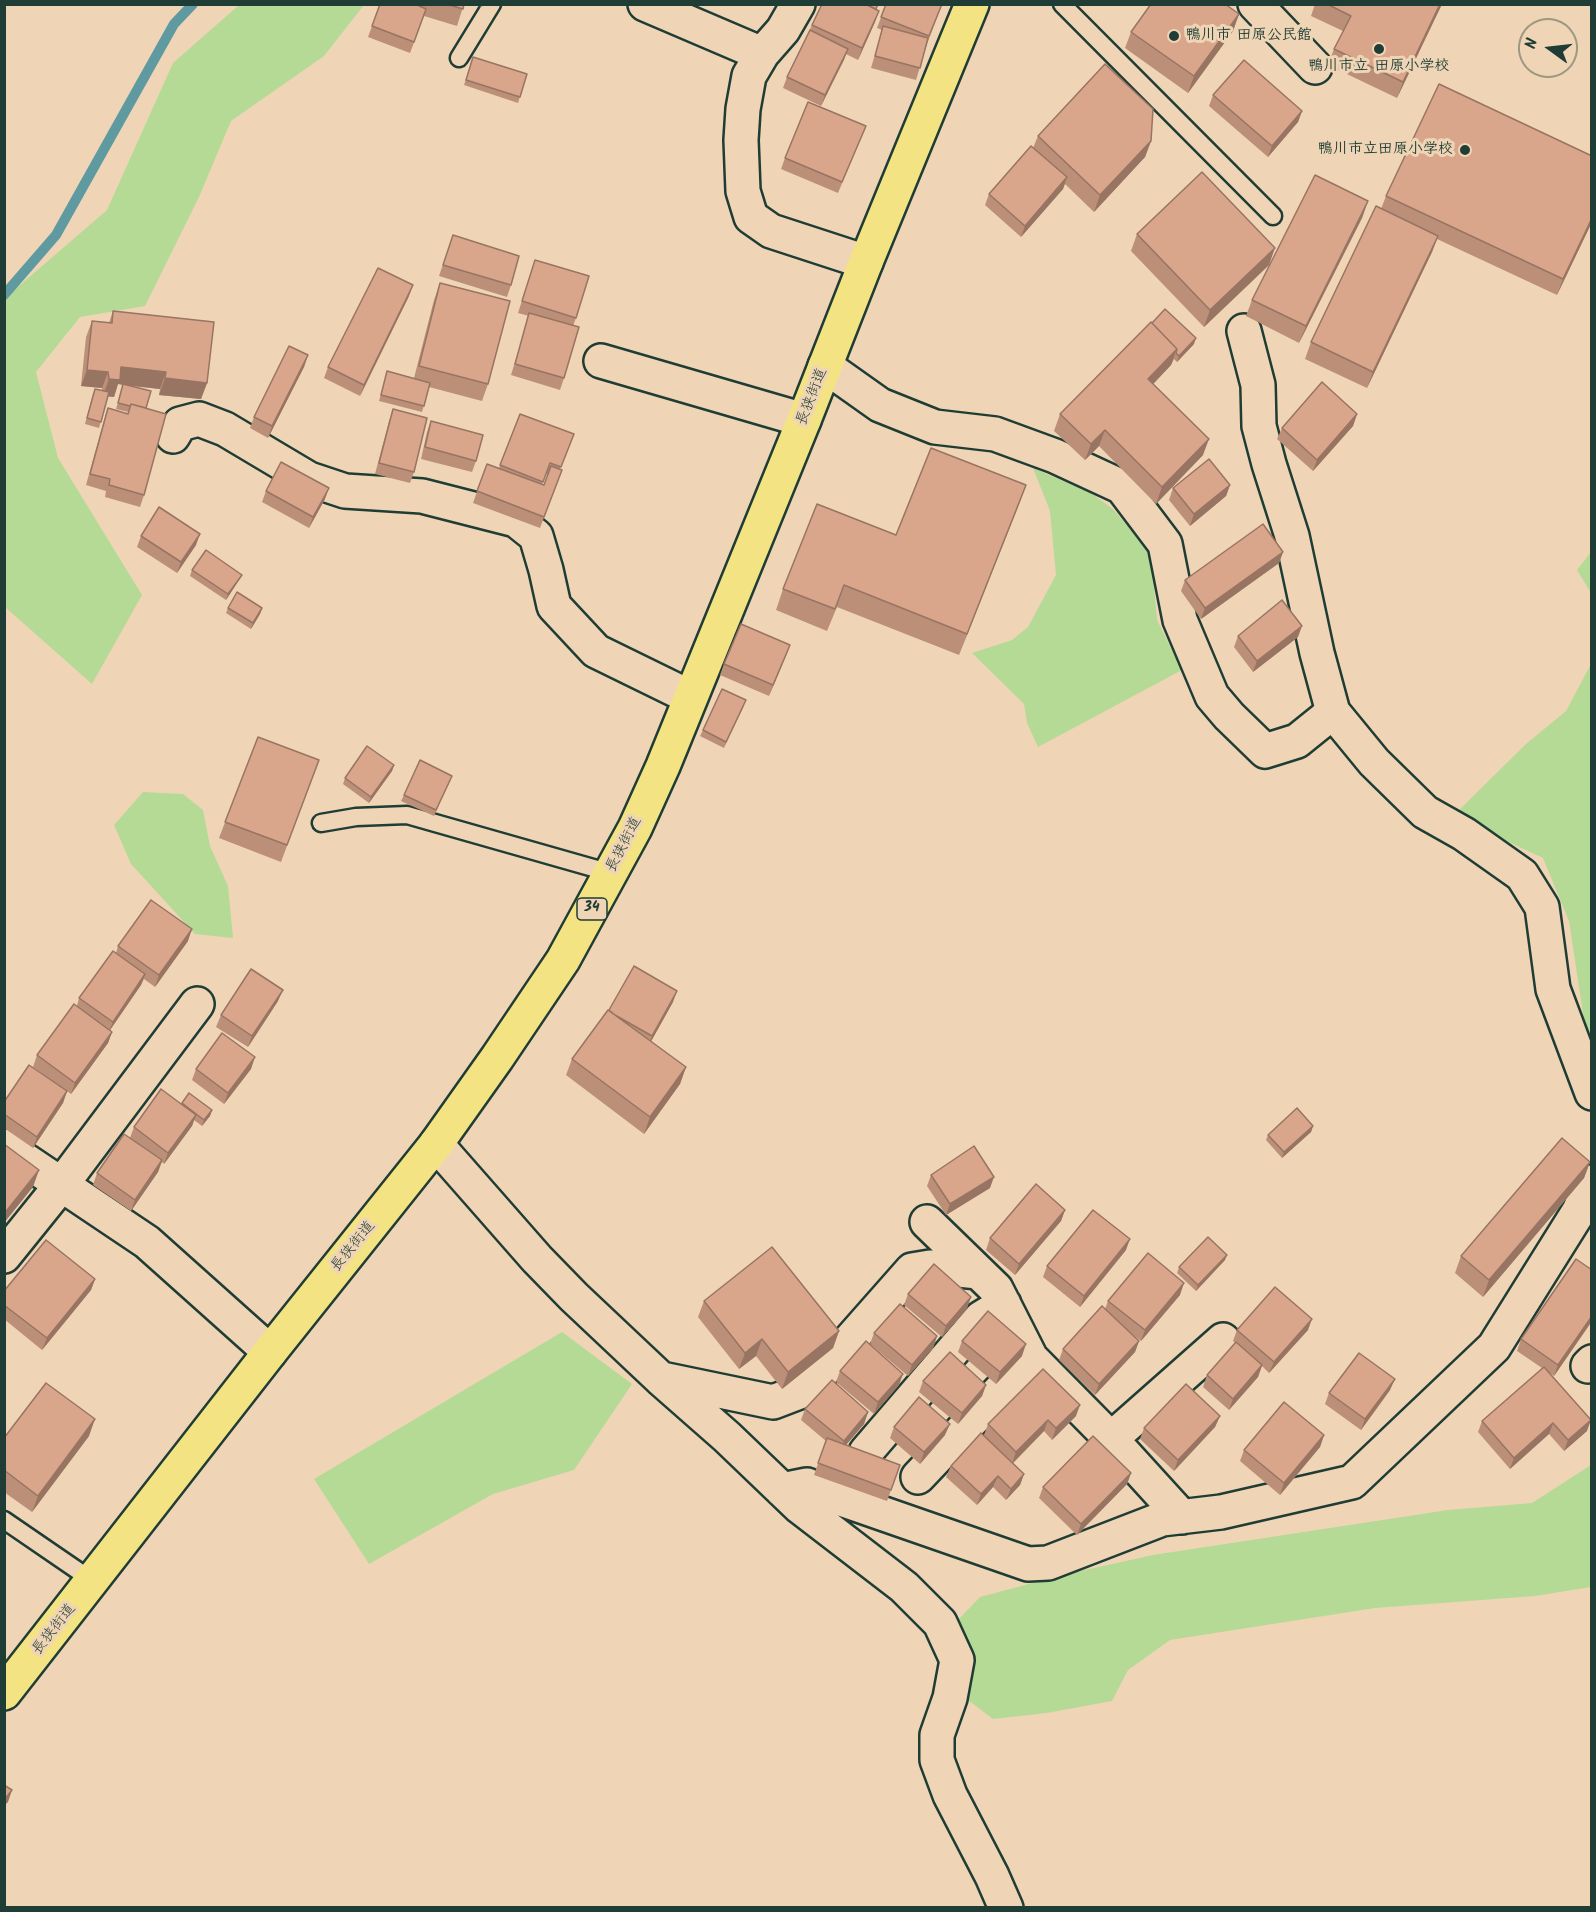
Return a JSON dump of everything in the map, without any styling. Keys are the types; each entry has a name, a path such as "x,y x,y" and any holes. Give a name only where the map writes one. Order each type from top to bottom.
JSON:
{"main road":[{"name":"長狭街道","path":"4,1693 270,1352 436,1144 563,960 635,828 663,766 972,4"}],"street":[{"path":"645,4 762,54"},
{"path":"798,4 783,30 762,54 749,76 743,109 741,140 743,191 751,217 771,231 866,262"},
{"path":"1255,4 1315,67"},
{"path":"1245,331 1258,385 1259,426 1292,536 1317,653 1333,712 1374,762 1425,812 1464,834 1522,875 1542,907 1553,989 1592,1092"},
{"path":"601,361 804,420"},
{"path":"825,366 880,405 924,423 935,427 995,434 1055,456 1122,487 1165,544 1180,620 1212,696 1265,751 1297,741 1333,712"},
{"path":"173,436 180,424 199,419 225,429 309,479 345,491 423,496 516,520 536,536 554,606 596,651 690,697"},
{"path":"4,1256 62,1184 197,1005"},
{"path":"436,1144 537,1260 661,1378 800,1507 904,1587 940,1623 957,1660 950,1698 937,1735 937,1760 950,1796 992,1876 1005,1908"},
{"path":"4,1146 147,1242 270,1352"},
{"path":"782,1490 807,1485 837,1498 1028,1564 1048,1563 1162,1519 1221,1512 1352,1482 1494,1347 1579,1211 1592,1182"},
{"path":"927,1222 996,1289 1030,1358 1112,1439 1182,1517"},
{"path":"661,1378 773,1402 807,1389 912,1270 930,1267 978,1272"},
{"path":"866,1452 981,1318 1004,1304"},
{"path":"1112,1439 1222,1340"},
{"path":"918,1477 1030,1358"}],"lane":[{"path":"459,58 492,4"},
{"path":"1062,4 1273,216"},
{"path":"321,823 356,817 407,815 611,873"},
{"path":"4,1520 93,1581"}],"green space":[{"path":"239,5 364,5 324,56 231,121 199,197 145,306 80,317 36,372 58,458 142,595 92,684 5,607 5,298 107,210 173,63"},
{"path":"1033,468 1089,492 1113,509 1151,554 1157,620 1182,670 1038,747 1027,723 1024,704 972,653 1012,640 1028,627 1056,575 1050,511"},
{"path":"1591,552 1591,593 1577,570"},
{"path":"1591,664 1591,1037 1584,1020 1569,921 1543,858 1453,816 1526,744 1566,711"},
{"path":"143,792 183,794 203,810 210,846 228,886 233,938 195,934 131,864 114,825"},
{"path":"562,1332 632,1384 574,1470 493,1494 369,1564 314,1479"},
{"path":"1591,1465 1591,1587 1535,1596 1375,1608 1170,1640 1128,1670 1112,1701 1047,1713 993,1719 968,1700 969,1657 954,1624 980,1597 1062,1575 1153,1555 1448,1510 1532,1503"}],"building":[{"path":"380,4 415,4 426,9 414,42 372,26"},
{"path":"446,4 464,4 463,9"},
{"path":"822,4 865,4 879,11 862,48 812,25"},
{"path":"865,4 878,4 876,9"},
{"path":"886,4 942,4 929,36 881,17"},
{"path":"1151,4 1225,4 1239,14 1194,76 1131,32"},
{"name":"鴨川市立 田原小学校","path":"1327,4 1440,4 1403,82 1334,49 1351,16"},
{"path":"883,26 928,38 920,68 875,56"},
{"path":"810,30 848,49 825,95 787,77"},
{"path":"473,57 527,74 520,97 466,80"},
{"path":"1244,60 1302,111 1272,146 1213,95"},
{"path":"1105,64 1153,109 1151,141 1100,195 1038,136"},
{"path":"1439,84 1592,156 1592,218 1563,279 1386,196"},
{"path":"808,102 866,126 842,182 785,158"},
{"path":"1031,146 1067,177 1025,226 989,194"},
{"path":"1202,172 1275,248 1210,310 1137,234"},
{"path":"1315,175 1368,201 1306,326 1252,300"},
{"path":"1376,206 1438,236 1373,372 1311,342"},
{"path":"453,235 519,256 511,285 443,265"},
{"path":"535,260 589,276 576,318 522,301"},
{"path":"378,268 413,285 364,385 328,367"},
{"path":"440,283 510,301 488,384 419,366"},
{"path":"1165,309 1196,338 1179,356 1176,353 1177,349 1152,323"},
{"path":"113,311 214,322 207,383 165,378 166,372 121,367 120,380 109,379 108,372 87,370 92,321 112,323"},
{"path":"529,313 579,327 564,378 515,364"},
{"path":"1151,322 1177,349 1148,379 1209,439 1162,487 1105,430 1091,444 1060,414"},
{"path":"289,346 308,355 272,426 254,417"},
{"path":"387,371 430,383 424,406 381,395"},
{"path":"1322,382 1357,414 1317,460 1282,428"},
{"path":"123,384 151,391 146,408 118,403"},
{"path":"95,389 109,392 101,422 87,418"},
{"path":"131,404 166,414 144,495 109,485 110,479 90,474 108,408 128,414"},
{"path":"393,409 427,418 414,472 379,463"},
{"path":"520,414 574,434 561,467 550,463 543,482 500,465"},
{"path":"431,421 483,435 476,461 425,447"},
{"path":"931,448 1026,485 967,634 844,585 835,609 783,589 817,504 896,535"},
{"path":"1209,459 1230,485 1194,514 1173,488"},
{"path":"281,462 329,488 313,517 266,491"},
{"path":"487,464 544,485 551,466 562,470 544,517 477,491"},
{"path":"159,507 200,534 181,562 141,536"},
{"path":"1263,524 1283,552 1205,608 1185,580"},
{"path":"206,550 242,575 228,594 192,570"},
{"path":"237,592 262,608 253,623 228,608"},
{"path":"1282,600 1302,626 1257,661 1238,636"},
{"path":"741,624 790,645 773,685 724,664"},
{"path":"722,689 746,700 726,742 703,730"},
{"path":"258,737 319,760 287,845 225,822"},
{"path":"367,746 394,765 371,797 345,778"},
{"path":"420,760 452,776 436,810 404,795"},
{"path":"151,900 192,929 159,975 118,946"},
{"path":"113,951 145,974 113,1022 79,998"},
{"path":"634,966 677,991 652,1036 609,1010"},
{"path":"251,969 283,990 252,1036 221,1015"},
{"path":"74,1004 112,1032 75,1083 37,1055"},
{"path":"608,1010 686,1067 650,1117 572,1059"},
{"path":"222,1033 255,1057 228,1093 196,1069"},
{"path":"29,1065 67,1091 37,1137 4,1114 4,1102"},
{"path":"161,1089 196,1115 168,1153 134,1127"},
{"path":"189,1093 212,1110 204,1120 182,1103"},
{"path":"1297,1108 1313,1126 1284,1152 1268,1135"},
{"path":"124,1134 162,1160 135,1200 97,1173"},
{"path":"1562,1138 1590,1162 1489,1280 1461,1256"},
{"path":"4,1144 39,1170 4,1214"},
{"path":"974,1146 994,1177 950,1204 931,1175"},
{"path":"1036,1184 1065,1210 1019,1264 990,1238"},
{"path":"1093,1210 1130,1239 1084,1296 1047,1266"},
{"path":"1208,1237 1227,1255 1198,1285 1179,1267"},
{"path":"46,1240 95,1279 47,1338 4,1305 4,1291"},
{"path":"772,1247 839,1331 788,1372 762,1339 745,1353 704,1301"},
{"path":"1148,1253 1184,1283 1145,1330 1108,1301"},
{"path":"1576,1259 1592,1270 1592,1316 1558,1365 1521,1339"},
{"path":"934,1264 971,1297 946,1326 908,1294"},
{"path":"1275,1287 1312,1319 1274,1362 1237,1330"},
{"path":"900,1304 937,1336 912,1365 874,1333"},
{"path":"1102,1306 1139,1341 1099,1384 1063,1349"},
{"path":"988,1311 1026,1344 1000,1372 962,1341"},
{"path":"866,1341 903,1374 878,1402 840,1371"},
{"path":"1236,1342 1262,1365 1233,1399 1207,1375"},
{"path":"950,1352 986,1385 962,1413 923,1381"},
{"path":"1359,1353 1395,1379 1365,1419 1329,1393"},
{"path":"1544,1367 1591,1420 1568,1440 1553,1423 1514,1458 1482,1421"},
{"path":"1043,1369 1080,1405 1056,1428 1048,1420 1016,1452 988,1424"},
{"path":"832,1380 868,1412 844,1441 805,1409"},
{"path":"46,1383 95,1419 38,1496 4,1470 4,1438"},
{"path":"1186,1384 1220,1416 1178,1460 1144,1428"},
{"path":"919,1397 950,1424 924,1452 894,1427"},
{"path":"1284,1402 1324,1435 1284,1483 1244,1450"},
{"path":"981,1433 1024,1474 1011,1489 998,1476 981,1494 951,1466"},
{"path":"1093,1436 1131,1473 1081,1524 1043,1487"},
{"path":"827,1438 900,1465 891,1490 818,1463"},
{"path":"4,1785 12,1790 4,1800"}],"waterway":[{"path":"4,295 56,235 174,24 193,4"}],"place":[{"name":"鴨川市 田原公民館","path":"1174,36"},
{"name":"鴨川市立 田原小学校","path":"1379,49"},
{"name":"鴨川市立田原小学校","path":"1465,150"}]}
